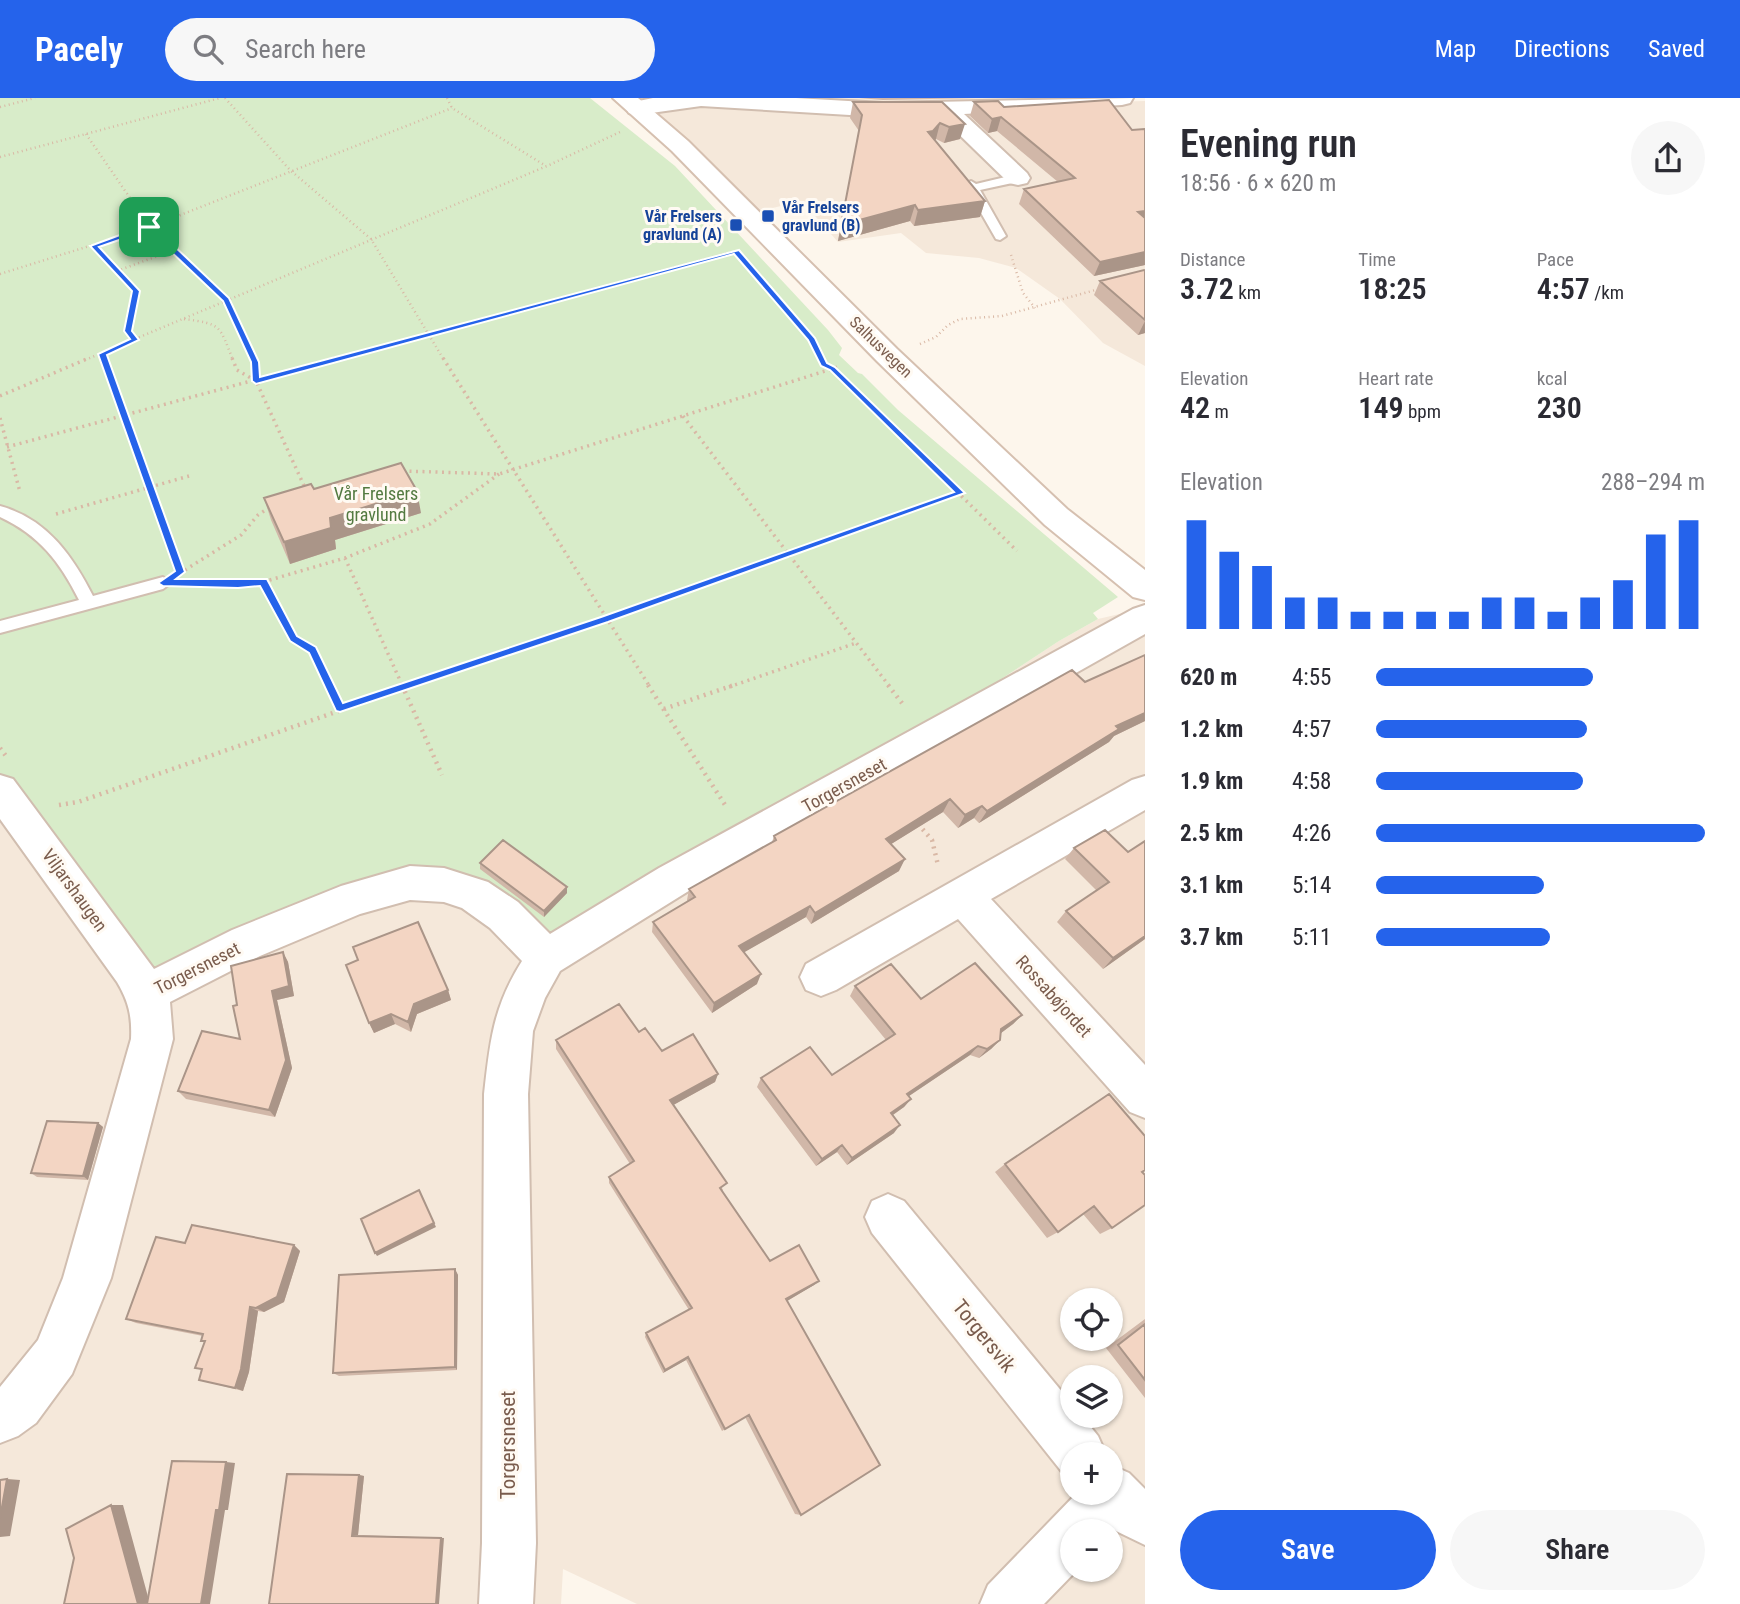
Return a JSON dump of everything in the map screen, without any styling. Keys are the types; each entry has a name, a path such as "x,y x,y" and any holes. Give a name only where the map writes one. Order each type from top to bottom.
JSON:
{"street":[{"path":"631,103 701,99 883,110 933,105 1122,98"},
{"name":"Salhusvegen","path":"631,103 680,146 887,355 1056,517 1145,588"},
{"path":"933,105 1017,178"},
{"name":"Torgersneset","path":"506,1604 509,1543 506,1094 512,1031 527,990 546,958 673,880 1145,618"},
{"name":"Viljarshaugen","path":"4,774 147,993"},
{"path":"821,977 1145,791"},
{"name":"Torgersneset","path":"0,1418 18,1405 55,1357 87,1278 152,1039 153,1012 147,993 246,943 355,898 410,883 444,885 474,894 504,915 546,958"},
{"name":"Rossabøjordet","path":"958,898 1145,1097"},
{"name":"Torgersvik","path":"888,1217 1070,1442"},
{"path":"1095,1519 1117,1505"},
{"path":"1007,1604 1060,1548"}],"lane":[{"path":"959,171 974,188 1000,236"},
{"path":"974,188 1017,178"},
{"path":"0,511 28,522 65,557 88,602"},
{"path":"0,627 163,583"}],"path":[{"path":"0,107 35,98"},
{"path":"0,157 223,98 290,170 371,239 510,470 727,808"},
{"path":"447,98 452,108 547,166"},
{"path":"0,275 149,227 452,108"},
{"path":"0,396 547,166 621,131"},
{"path":"86,134 149,227 226,300 255,362 256,381 306,491"},
{"path":"1000,236 1008,246 1023,293 1035,308"},
{"path":"727,242 812,340 816,352 831,369 961,493 1017,551"},
{"path":"94,246 136,291 128,331 135,340"},
{"path":"117,271 174,250"},
{"path":"7,447 736,251"},
{"path":"919,345 936,337 948,325 960,319 1002,316 1083,292 1108,288"},
{"path":"183,319 213,323 221,331 237,370 256,381"},
{"path":"102,354 180,572 241,535 258,516 277,503"},
{"path":"163,583 238,585 263,582 345,558 430,524 499,474 841,366"},
{"path":"683,416 787,556 905,707"},
{"path":"0,418 28,522 189,476"},
{"path":"391,473 499,474"},
{"path":"296,495 318,488"},
{"path":"54,805 78,802 340,708 605,620 961,493"},
{"path":"345,558 401,689 442,775"},
{"path":"263,582 293,639 312,650 340,708"},
{"path":"664,709 856,643"},
{"path":"0,748 4,774"},
{"path":"871,770 932,840 943,883 958,898"}],"shaded area":[{"path":"612,98 1014,98 1030,104 1145,101 1145,366 1103,343 1060,299 1016,268 979,258 926,253 901,233 838,242 802,201 735,217 718,194"},
{"path":"1145,608 1145,1604 637,1604 563,1569 561,1604 0,1604 0,806 945,716 1059,641 1098,619"}],"green space":[{"name":"Vår Frelsers gravlund","path":"0,98 590,98 675,166 828,330 842,348 839,355 858,373 1118,597 1093,613 1098,619 1059,641 945,716 546,958 504,915 399,886 147,993 0,806"}],"building":[{"path":"1109,100 1132,130 1145,129 1145,211 1138,212 1145,218 1145,252 1100,262 1024,189 1075,178 1001,117 992,119 974,102 998,101 1004,107"},
{"path":"853,102 942,102 965,124 949,127 940,123 933,131 928,132 985,201 918,210 915,205 841,225 862,115"},
{"path":"1145,271 1145,320 1100,281"},
{"path":"401,463 417,491 330,518 331,528 284,542 264,498 311,484 314,489"},
{"path":"1145,655 1145,713 1116,726 1119,729 987,811 982,806 965,815 950,799 886,839 905,859 815,913 810,906 739,946 761,974 714,1003 653,922 695,897 689,889 776,840 774,836 1072,670 1085,682"},
{"path":"1105,830 1128,852 1145,841 1145,936 1113,958 1066,911 1109,882 1074,848"},
{"path":"503,840 567,887 544,911 480,863"},
{"path":"418,922 448,990 414,1004 408,1022 391,1014 369,1023 346,965 358,960 353,947"},
{"path":"283,952 289,986 272,991 286,1060 269,1110 178,1091 202,1031 240,1039 233,1006 237,1005 231,966"},
{"path":"975,963 1022,1015 1001,1029 1000,1040 987,1049 978,1046 907,1094 911,1099 891,1113 900,1125 852,1158 842,1145 822,1159 761,1078 810,1047 832,1075 895,1034 855,986 891,964 921,999"},
{"path":"619,1004 639,1032 645,1028 662,1051 693,1034 718,1074 670,1100 727,1183 720,1188 770,1261 799,1245 819,1281 786,1299 880,1465 801,1515 749,1415 725,1429 688,1357 665,1370 646,1333 692,1308 609,1177 634,1161 556,1040"},
{"path":"1109,1094 1145,1136 1145,1170 1142,1172 1145,1175 1145,1205 1112,1228 1094,1206 1058,1232 1005,1164"},
{"path":"47,1121 98,1123 83,1176 31,1173"},
{"path":"419,1190 434,1223 375,1253 361,1219"},
{"path":"192,1225 294,1245 277,1297 256,1308 250,1307 241,1369 235,1388 199,1380 202,1369 195,1368 205,1341 201,1341 203,1334 126,1319 156,1237 185,1243"},
{"path":"455,1269 455,1367 333,1373 339,1275"},
{"path":"1145,1324 1145,1380 1123,1351 1123,1341"},
{"path":"172,1461 226,1462 201,1604 147,1604"},
{"path":"287,1474 359,1475 352,1536 441,1538 436,1604 269,1604"},
{"path":"7,1479 0,1518 0,1480"},
{"path":"111,1505 138,1604 64,1604 74,1558 66,1529"}],"place":[{"name":"Vår Frelsers gravlund (B)","path":"768,216"},
{"name":"Vår Frelsers gravlund (A)","path":"736,225"}],"route":[{"path":"149,227 226,300 255,362 256,381 736,251 773,291 812,340 824,364 961,493 605,620 340,708 312,650 293,639 263,582 238,585 163,583 180,572 102,354 135,340 128,331 136,291 94,246 149,227"}]}
